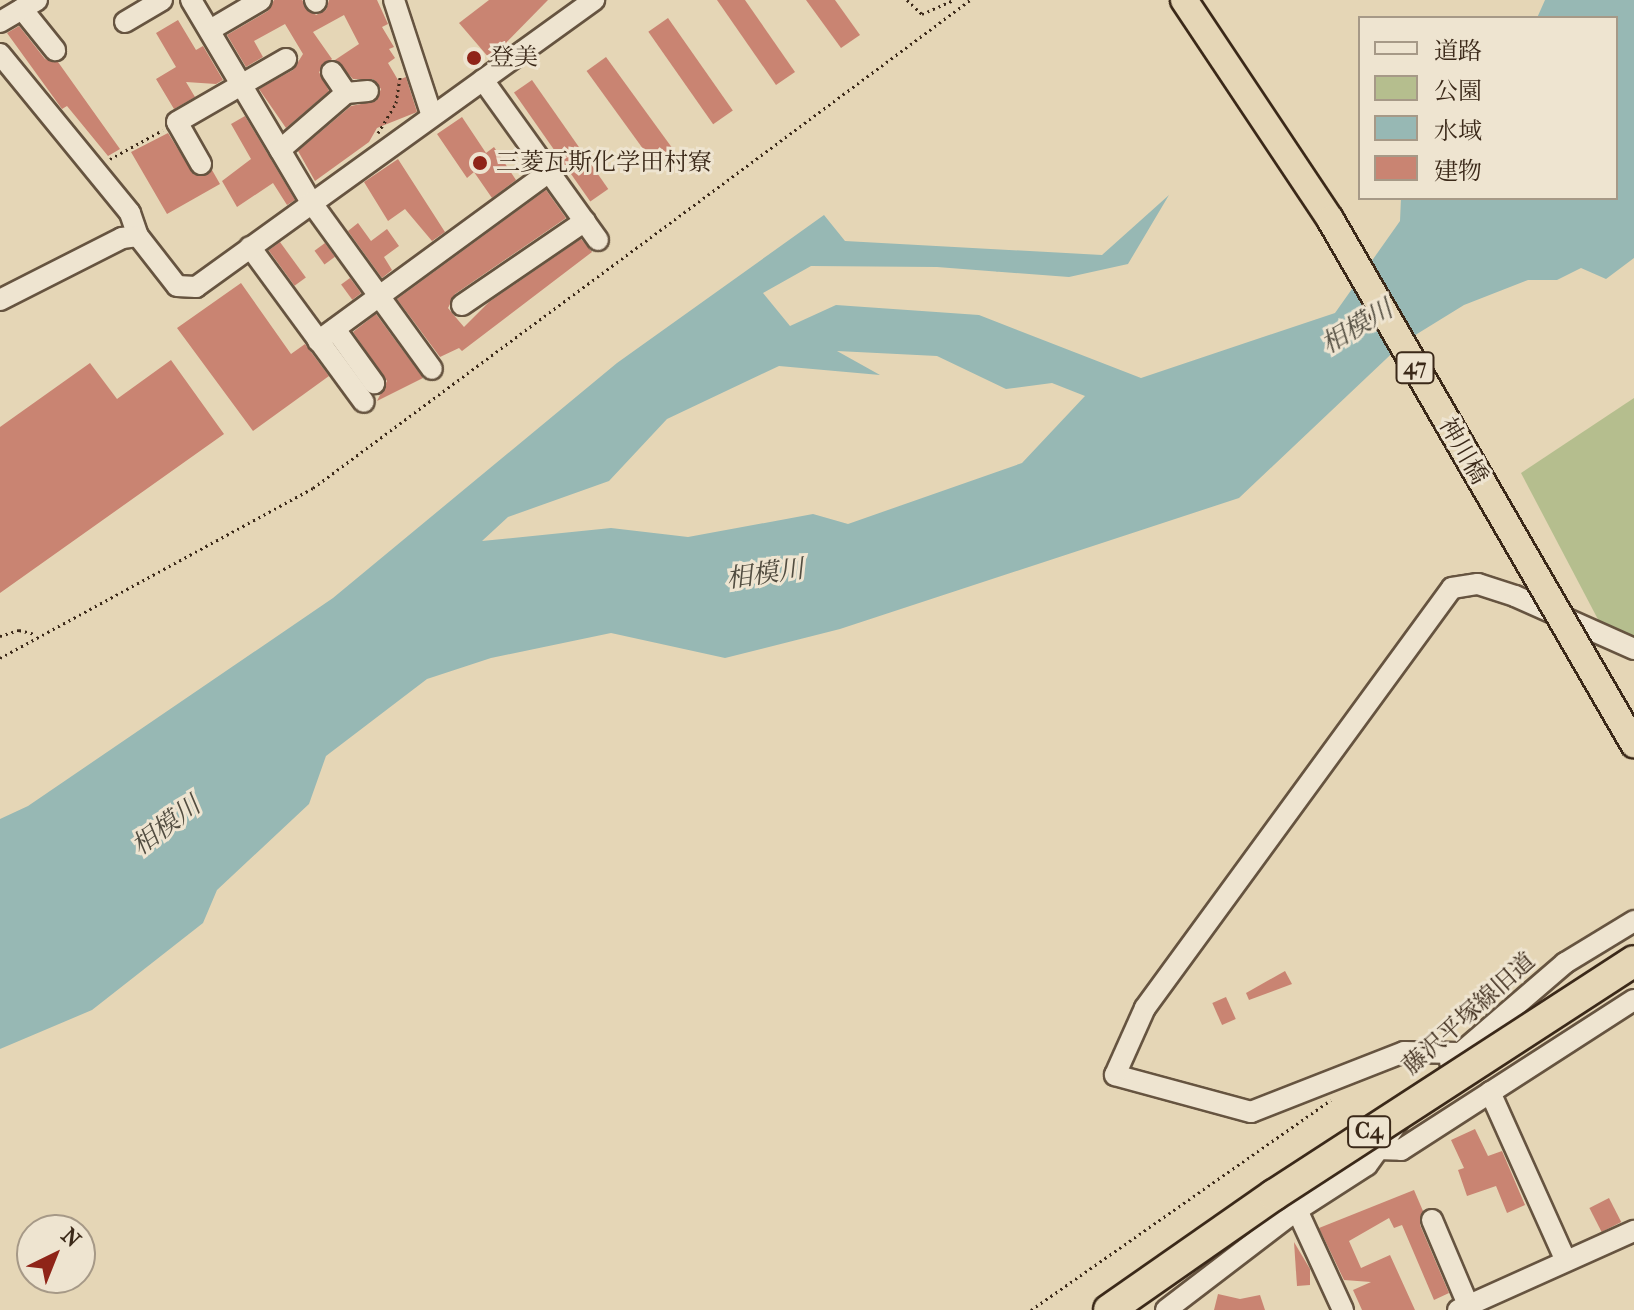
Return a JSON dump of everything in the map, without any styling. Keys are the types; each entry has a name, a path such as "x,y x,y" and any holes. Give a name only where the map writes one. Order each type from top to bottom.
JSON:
{"highway":[{"name":"C4","path":"1109,1310 1274,1195 1634,961"},
{"name":"C4","path":"1145,1310 1310,1192 1634,980"}],"main road":[{"name":"神川橋","path":"1184,0 1330,219 1634,744"}],"street":[{"path":"125,22 162,0"},
{"path":"191,0 311,202 432,369"},
{"path":"210,30 261,0"},
{"path":"394,0 432,116"},
{"path":"0,54 130,213 138,236 185,290 196,287 594,0"},
{"path":"0,22 29,4 55,50"},
{"path":"201,164 177,122 286,59"},
{"path":"332,72 346,93"},
{"path":"483,80 598,240"},
{"path":"280,150 346,93 368,91"},
{"path":"318,341 381,298 549,172"},
{"path":"462,305 585,221"},
{"path":"0,300 81,257 138,236"},
{"path":"250,247 364,402"},
{"path":"335,329 374,383"},
{"path":"1459,1053 1404,1052 1251,1112 1115,1075 1145,1008 1452,588 1478,584 1515,596 1634,649"},
{"name":"藤沢平塚線旧道","path":"1166,1310 1297,1210 1367,1165 1420,1092 1459,1053 1565,963 1634,921"},
{"path":"1377,1149 1401,1150 1634,1000"},
{"path":"1490,1092 1566,1261"},
{"path":"1297,1210 1343,1310"},
{"path":"1441,1226 1463,1308 1634,1231"}],"path":[{"path":"907,0 922,14 954,0"},
{"path":"0,658 37,634 232,536 313,488 970,0"},
{"path":"93,168 177,122"},
{"path":"0,636 19,630 37,634"},
{"path":"1031,1310 1340,1094"}],"green space":[{"path":"1634,398 1634,643 1602,627 1521,473"}],"water":[{"name":"相模川","path":"1545,0 1634,0 1634,258 1606,279 1581,268 1557,280 1528,280 1464,305 1404,342 1239,498 840,629 725,658 611,633 491,658 427,679 326,756 309,804 217,890 203,923 92,1010 0,1049 0,819 28,806 333,598 617,363 824,215 845,241 1102,255 1169,195 1128,264 1069,277 937,267 811,266 763,293 790,326 836,305 979,315 1141,378 1335,313 1400,221 1401,200 1618,200 1618,16 1538,16","holes":["837,351 937,356 1006,389 1052,383 1085,396 1022,463 848,524 813,514 688,537 611,528 482,541 508,517 609,481 667,419 779,366 880,375"]}],"building":[{"path":"274,0 302,0 316,15 326,10 329,0 377,0 388,24 382,27 394,47 389,49 395,58 388,63 398,80 406,77 417,112 377,128 369,142 315,181 298,151 351,106 376,101 381,89 373,79 353,79 335,60 359,44 344,15 313,32 332,59 319,72 329,91 286,128 259,89 293,70 303,54 285,24 254,41 263,57 246,67 227,35 268,11"},
{"path":"489,0 548,0 490,59 459,23"},
{"path":"717,0 745,0 795,72 776,85"},
{"path":"806,0 835,0 860,35 841,48"},
{"path":"668,18 733,111 713,124 648,32"},
{"path":"178,20 196,50 203,46 223,80 216,84 186,82 195,97 174,109 156,79 176,67 156,33"},
{"path":"19,26 45,59 58,62 120,149 108,156 67,106 62,109 7,33"},
{"path":"606,57 672,148 652,162 587,71"},
{"path":"532,80 608,189 590,202 514,93"},
{"path":"245,116 295,200 287,205 273,183 237,207 222,181 251,159 231,124"},
{"name":"三菱瓦斯化学田村寮","path":"462,117 486,153 494,147 516,180 492,198 474,172 467,178 437,134"},
{"path":"168,133 194,175 212,170 220,184 167,214 131,152"},
{"path":"398,159 445,232 432,241 405,209 388,221 364,182"},
{"path":"546,190 566,218 455,294 448,308 464,327 489,302 581,239 592,252 462,351 459,348 440,357 397,299"},
{"path":"358,223 371,241 387,229 399,246 384,257 392,270 382,278 348,231"},
{"path":"280,242 306,278 295,286 269,250"},
{"path":"325,243 335,257 324,264 314,251"},
{"path":"350,278 361,293 352,300 341,284"},
{"path":"241,283 291,354 305,344 329,376 253,431 177,328"},
{"path":"376,314 423,378 377,401 387,381 353,332"},
{"path":"171,360 224,434 0,593 0,427 90,363 117,399"},
{"path":"1285,971 1292,984 1249,1000 1246,993"},
{"path":"1226,997 1236,1019 1222,1025 1212,1003"},
{"path":"1475,1129 1488,1156 1502,1151 1525,1205 1507,1213 1496,1186 1467,1196 1458,1170 1464,1168 1451,1140"},
{"path":"1414,1190 1423,1211 1420,1225 1449,1293 1434,1300 1402,1225 1394,1228 1389,1218 1349,1241 1361,1268 1390,1255 1415,1310 1362,1310 1353,1290 1371,1282 1344,1280 1319,1228"},
{"path":"1609,1198 1621,1222 1602,1232 1589,1208"},
{"path":"1294,1242 1310,1269 1310,1285 1297,1286"},
{"path":"1218,1294 1240,1299 1260,1295 1265,1310 1214,1310"}],"place":[{"name":"登美","path":"474,58"},
{"name":"三菱瓦斯化学田村寮","path":"480,163"}]}
